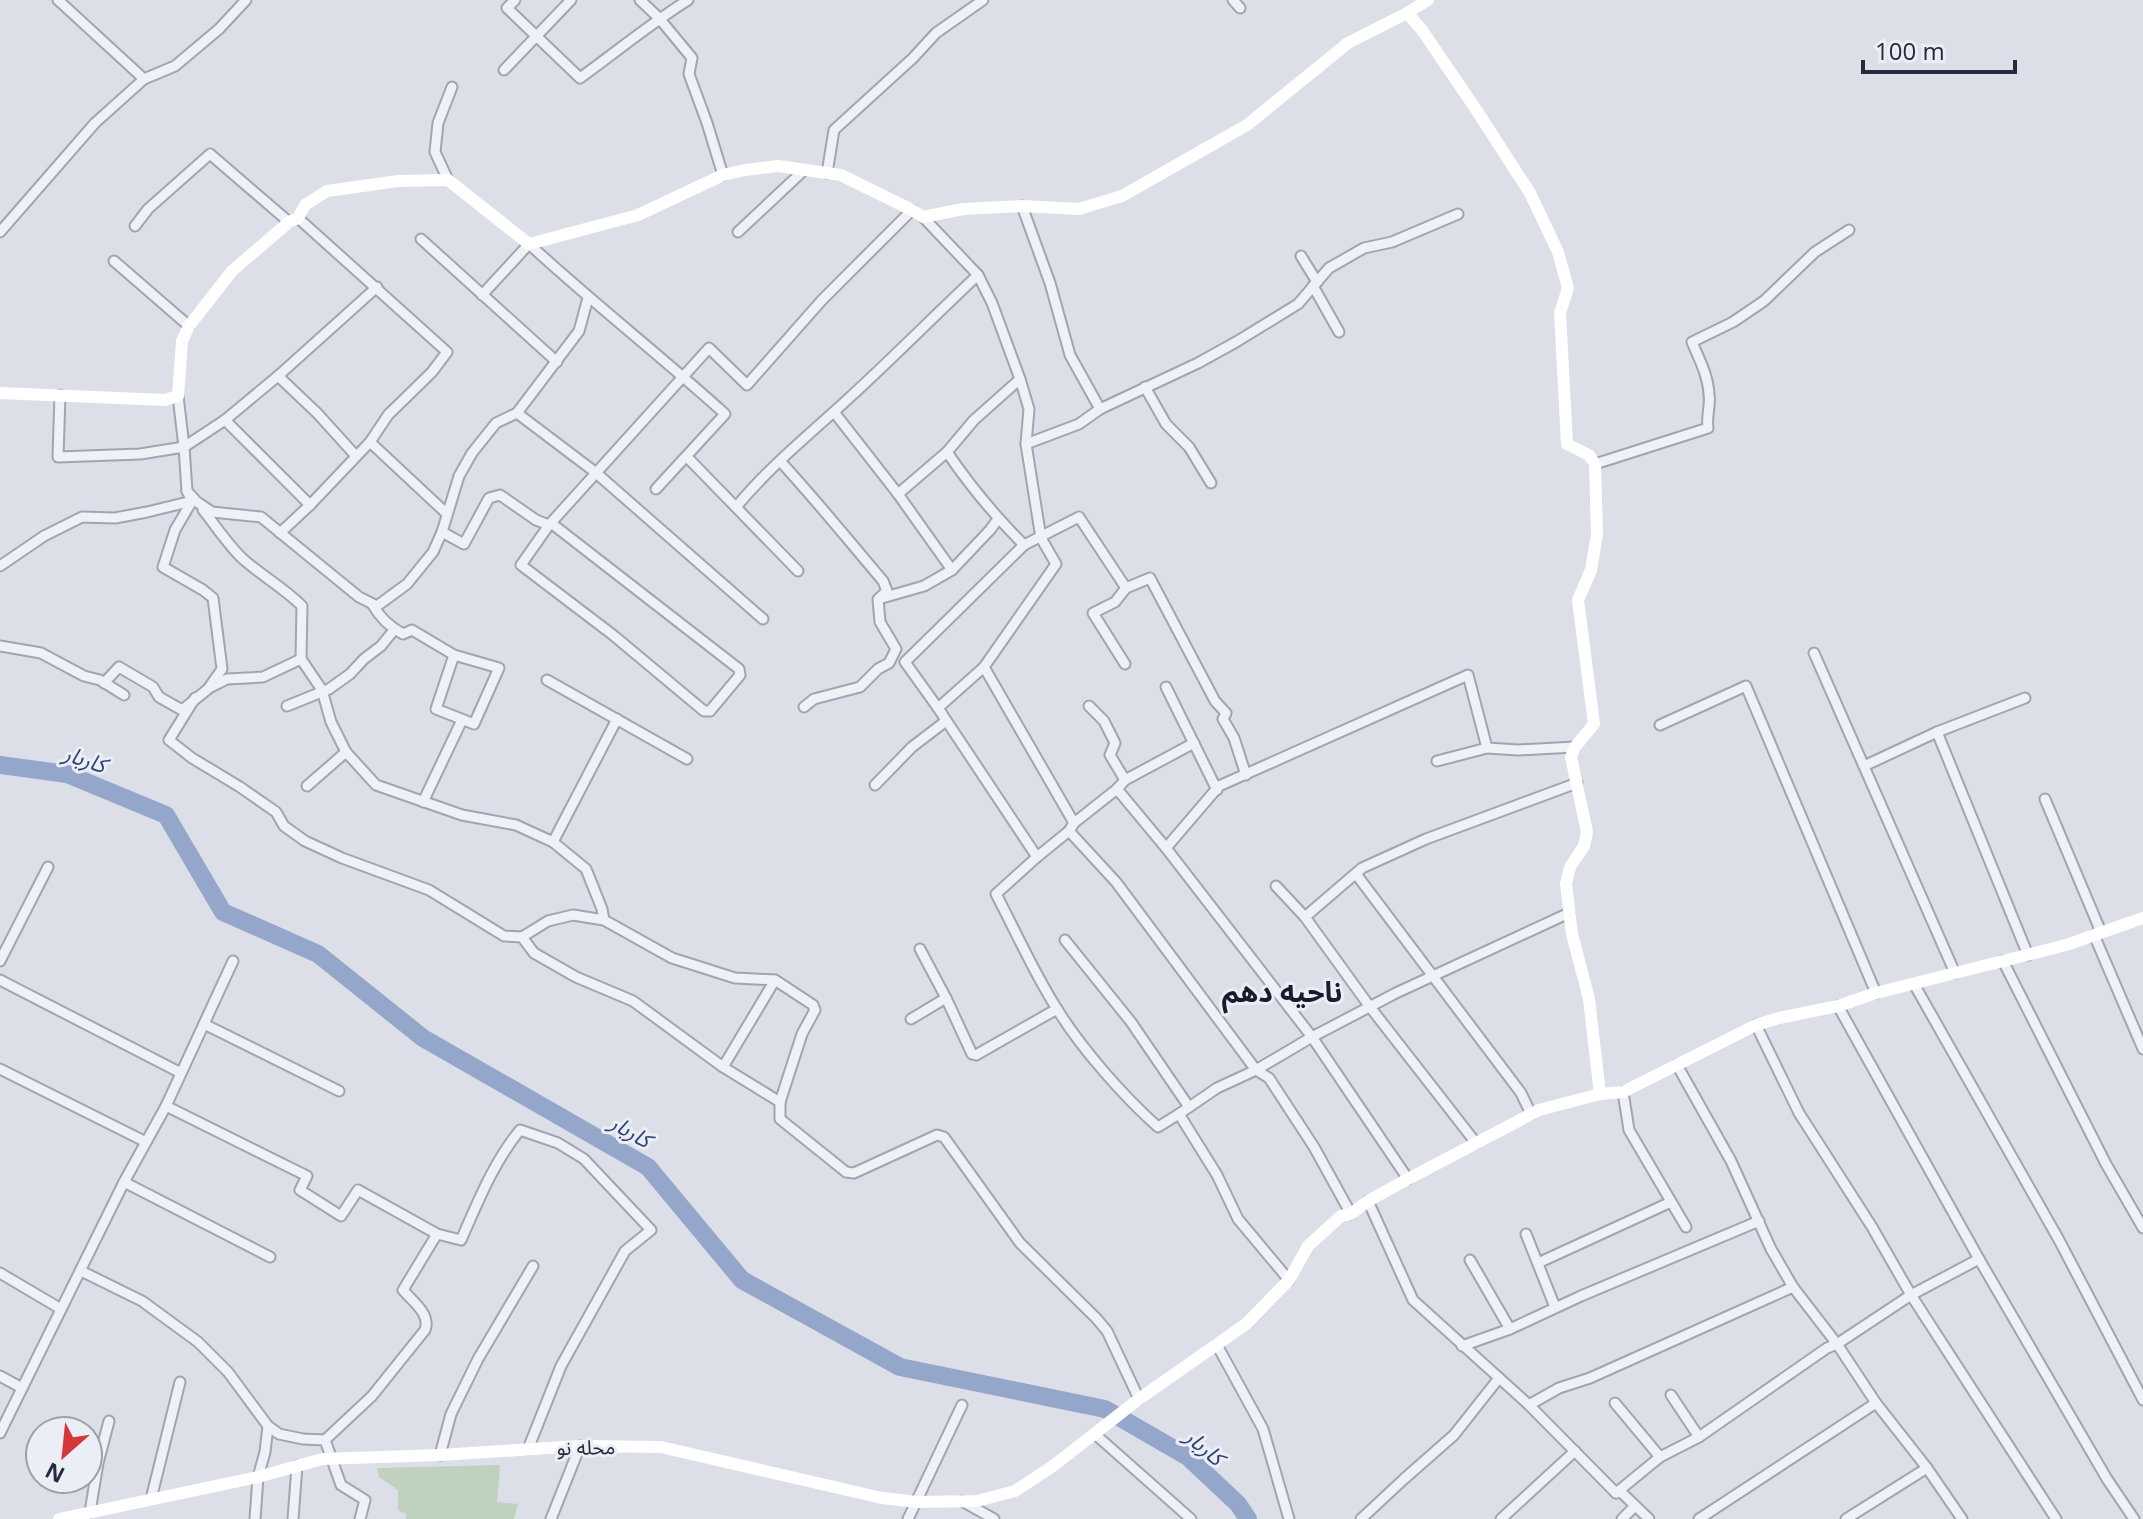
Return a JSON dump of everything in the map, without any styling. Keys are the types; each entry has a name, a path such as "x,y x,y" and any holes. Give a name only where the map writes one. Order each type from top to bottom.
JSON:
{"street":[{"path":"58,0 144,79"},
{"path":"0,232 95,123 144,79 175,66 219,29 246,0"},
{"path":"515,0 507,8 580,78 688,0"},
{"path":"504,70 571,0"},
{"path":"640,0 692,58 689,74 723,175"},
{"path":"827,173 834,130 936,33 983,0"},
{"path":"442,532 464,544 489,498 500,495 529,516 550,524 739,669 740,675 710,711 704,711 613,635 521,565 550,524 595,472 709,348 747,385 822,300 917,214 1022,206 1079,209 1122,196 1247,125 1348,43 1428,0"},
{"path":"1407,13 1422,30 1530,193 1558,252 1568,288 1560,313 1567,444 1589,455 1595,464 1597,534 1591,570 1578,600 1594,724 1575,747 1571,757 1587,832 1584,846 1570,867 1566,884 1572,934 1589,999 1600,1094"},
{"path":"452,87 438,123 435,152 448,180 529,244 725,414 656,489"},
{"path":"135,226 148,209 210,154 377,287 447,352 432,372 388,415 370,442 280,533"},
{"path":"482,295 529,244 638,215 723,175 745,170 778,166 841,175 917,214 978,275 992,303 1029,409 1026,444 1041,538 1056,564 984,667 938,708"},
{"path":"738,232 803,171"},
{"path":"448,180 398,181 327,191 305,205 294,220 232,271 189,326 182,341 178,396 187,491 240,556 302,606 301,659 322,690 331,722 346,752 376,785 479,819 516,825 553,842 586,869 599,898 604,920"},
{"path":"1022,206 1050,283 1070,355 1100,409"},
{"path":"1026,444 1079,424 1100,409 1236,342 1298,304 1329,268 1364,248 1392,242 1458,214"},
{"path":"1595,464 1708,428 1710,397 1707,377 1692,342 1733,322 1764,301 1815,252 1849,230"},
{"path":"421,239 557,362"},
{"path":"1301,256 1339,332"},
{"path":"114,261 189,326"},
{"path":"737,506 780,461 978,275"},
{"path":"60,395 58,457 140,454 184,447 225,420 377,287"},
{"path":"0,566 44,536 82,517 115,518 194,502 212,512 261,517 359,597 377,606 407,584 433,552 459,476 472,453 496,423 517,413 557,362 579,331 588,298"},
{"path":"278,376 356,456"},
{"path":"898,494 947,452 974,420 1020,379"},
{"path":"1145,387 1166,424 1189,447 1211,483"},
{"path":"0,393 165,400 178,396"},
{"path":"834,412 952,570"},
{"path":"517,413 595,472 763,619"},
{"path":"225,420 310,505"},
{"path":"370,442 446,513"},
{"path":"947,452 972,488 1024,545"},
{"path":"687,457 798,571"},
{"path":"780,461 883,581 887,591 878,599"},
{"path":"194,502 175,530 163,567 213,598 222,669 208,689"},
{"path":"1037,857 905,662 1024,545 1079,517 1126,588"},
{"path":"878,599 924,586 952,570 998,519"},
{"path":"1125,664 1093,613 1115,602 1126,588 1150,578 1215,701 1226,713 1223,719 1234,738 1246,775"},
{"path":"804,707 814,699 860,687 889,663 896,649 880,622 878,599"},
{"path":"373,605 378,615 394,630 403,634 412,630 454,655 499,668 474,724 436,709 454,655"},
{"path":"287,706 329,689 381,646 394,630"},
{"path":"0,646 41,653 84,676 100,680 124,695"},
{"path":"1814,653 1955,973"},
{"path":"104,683 119,667 153,687 159,697 182,710 208,689 227,679 263,677 301,659"},
{"path":"984,667 1072,827 1256,1070 1269,1078 1314,1147 1351,1214"},
{"path":"1166,848 1219,786 1468,675 1487,748"},
{"path":"547,680 687,759"},
{"path":"1660,725 1746,686 1876,993"},
{"path":"1166,687 1217,790"},
{"path":"195,698 169,740 276,812 284,826 305,841 429,890 504,936 522,937 548,921 573,915 604,920 672,958 735,978 775,980 815,1007 802,1034 780,1102 780,1119 846,1172 854,1173 937,1135 944,1137 1020,1243 1107,1331 1137,1401"},
{"path":"1864,766 1937,732 2025,698"},
{"path":"1089,706 1104,721 1115,743 1110,755 1125,780"},
{"path":"553,842 617,719"},
{"path":"423,802 462,720"},
{"path":"875,785 912,747 946,721"},
{"path":"1937,732 2028,955"},
{"path":"1194,743 1125,780 996,894 1057,1009 1085,1049 1158,1127 1217,1088 1256,1070 1312,1037 1569,913"},
{"path":"1437,761 1487,748 1575,747"},
{"path":"307,786 346,752"},
{"path":"1305,917 1362,868 1426,839 1577,783"},
{"path":"1117,789 1312,1037 1408,1179"},
{"path":"2045,799 2143,1049"},
{"path":"0,961 48,867"},
{"path":"1356,874 1521,1093 1531,1114"},
{"path":"1276,886 1305,917 1370,1007 1476,1143"},
{"path":"1686,1227 1629,1130 1623,1092 1756,1025 2028,955 2143,918"},
{"path":"522,937 534,953 576,977 633,1001 723,1067 780,1102"},
{"path":"1065,940 1131,1022 1189,1107"},
{"path":"920,949 969,1051 976,1055 1057,1009"},
{"path":"0,1433 124,1182 166,1106 233,961"},
{"path":"2003,961 2106,1164 2143,1228"},
{"path":"0,980 181,1073"},
{"path":"723,1067 775,980"},
{"path":"1914,984 2059,1240 2143,1400"},
{"path":"911,1019 946,998"},
{"path":"1838,1006 1979,1259 2107,1479 2134,1519"},
{"path":"204,1024 339,1091"},
{"path":"1756,1025 1799,1113 1872,1227 1911,1295 2056,1519"},
{"path":"1677,1065 1731,1161 1771,1249 1793,1287 1962,1519"},
{"path":"0,1069 146,1142"},
{"name":"محله نو","path":"59,1519 258,1477 331,1458 580,1446 661,1447 882,1498 917,1502 977,1501 1015,1491 1246,1324 1289,1280 1308,1246 1341,1216 1351,1214 1368,1201 1531,1114 1600,1094 1623,1092"},
{"path":"166,1106 307,1176 300,1190 341,1216 358,1190 437,1234 461,1240 486,1182 507,1145 520,1130 558,1143 584,1159 651,1230 625,1251 561,1366 528,1449"},
{"path":"1179,1114 1217,1175 1238,1219 1289,1280"},
{"path":"124,1182 270,1257"},
{"path":"1368,1201 1413,1300 1529,1405 1616,1493 1621,1492 1649,1519"},
{"path":"1538,1263 1671,1202"},
{"path":"1462,1346 1510,1329 1759,1221"},
{"path":"81,1271 142,1301 198,1342 228,1372 268,1426 279,1434 325,1440 372,1396 425,1330 426,1317 403,1290 437,1234"},
{"path":"1526,1234 1555,1307"},
{"path":"1616,1493 1660,1457 1699,1437 1827,1348 1911,1295 1979,1259"},
{"path":"1470,1260 1510,1329"},
{"path":"440,1455 451,1414 478,1359 533,1266"},
{"path":"0,1273 61,1309"},
{"path":"1529,1405 1559,1388 1590,1378 1793,1287"},
{"path":"1217,1345 1263,1429 1289,1519"},
{"path":"0,1376 22,1388"},
{"path":"1361,1519 1454,1435 1499,1378"},
{"path":"151,1499 180,1382"},
{"path":"1671,1395 1699,1437"},
{"path":"1615,1403 1660,1457"},
{"path":"1699,1519 1876,1403"},
{"path":"908,1519 962,1405"},
{"path":"90,1512 109,1421"},
{"path":"255,1519 258,1477 268,1426"},
{"path":"1096,1435 1191,1519"},
{"path":"325,1440 341,1485 365,1500 360,1519"},
{"path":"551,1519 580,1446"},
{"path":"1504,1518 1575,1451"},
{"path":"293,1519 297,1466"},
{"path":"1846,1519 1927,1468"},
{"path":"962,1501 994,1519"},
{"path":"1622,1519 1635,1506"}],"green space":[{"path":"500,1465 497,1502 518,1504 514,1519 406,1519 406,1514 398,1510 398,1490 379,1477 377,1468"}],"waterway":[{"name":"کاربار","path":"0,765 67,774 166,815 223,912 318,954 423,1038 648,1167 742,1280 900,1367 1105,1409 1188,1457 1238,1504 1248,1519"}],"district":[{"name":"ناحیه دهم","path":"1282,991"}]}
